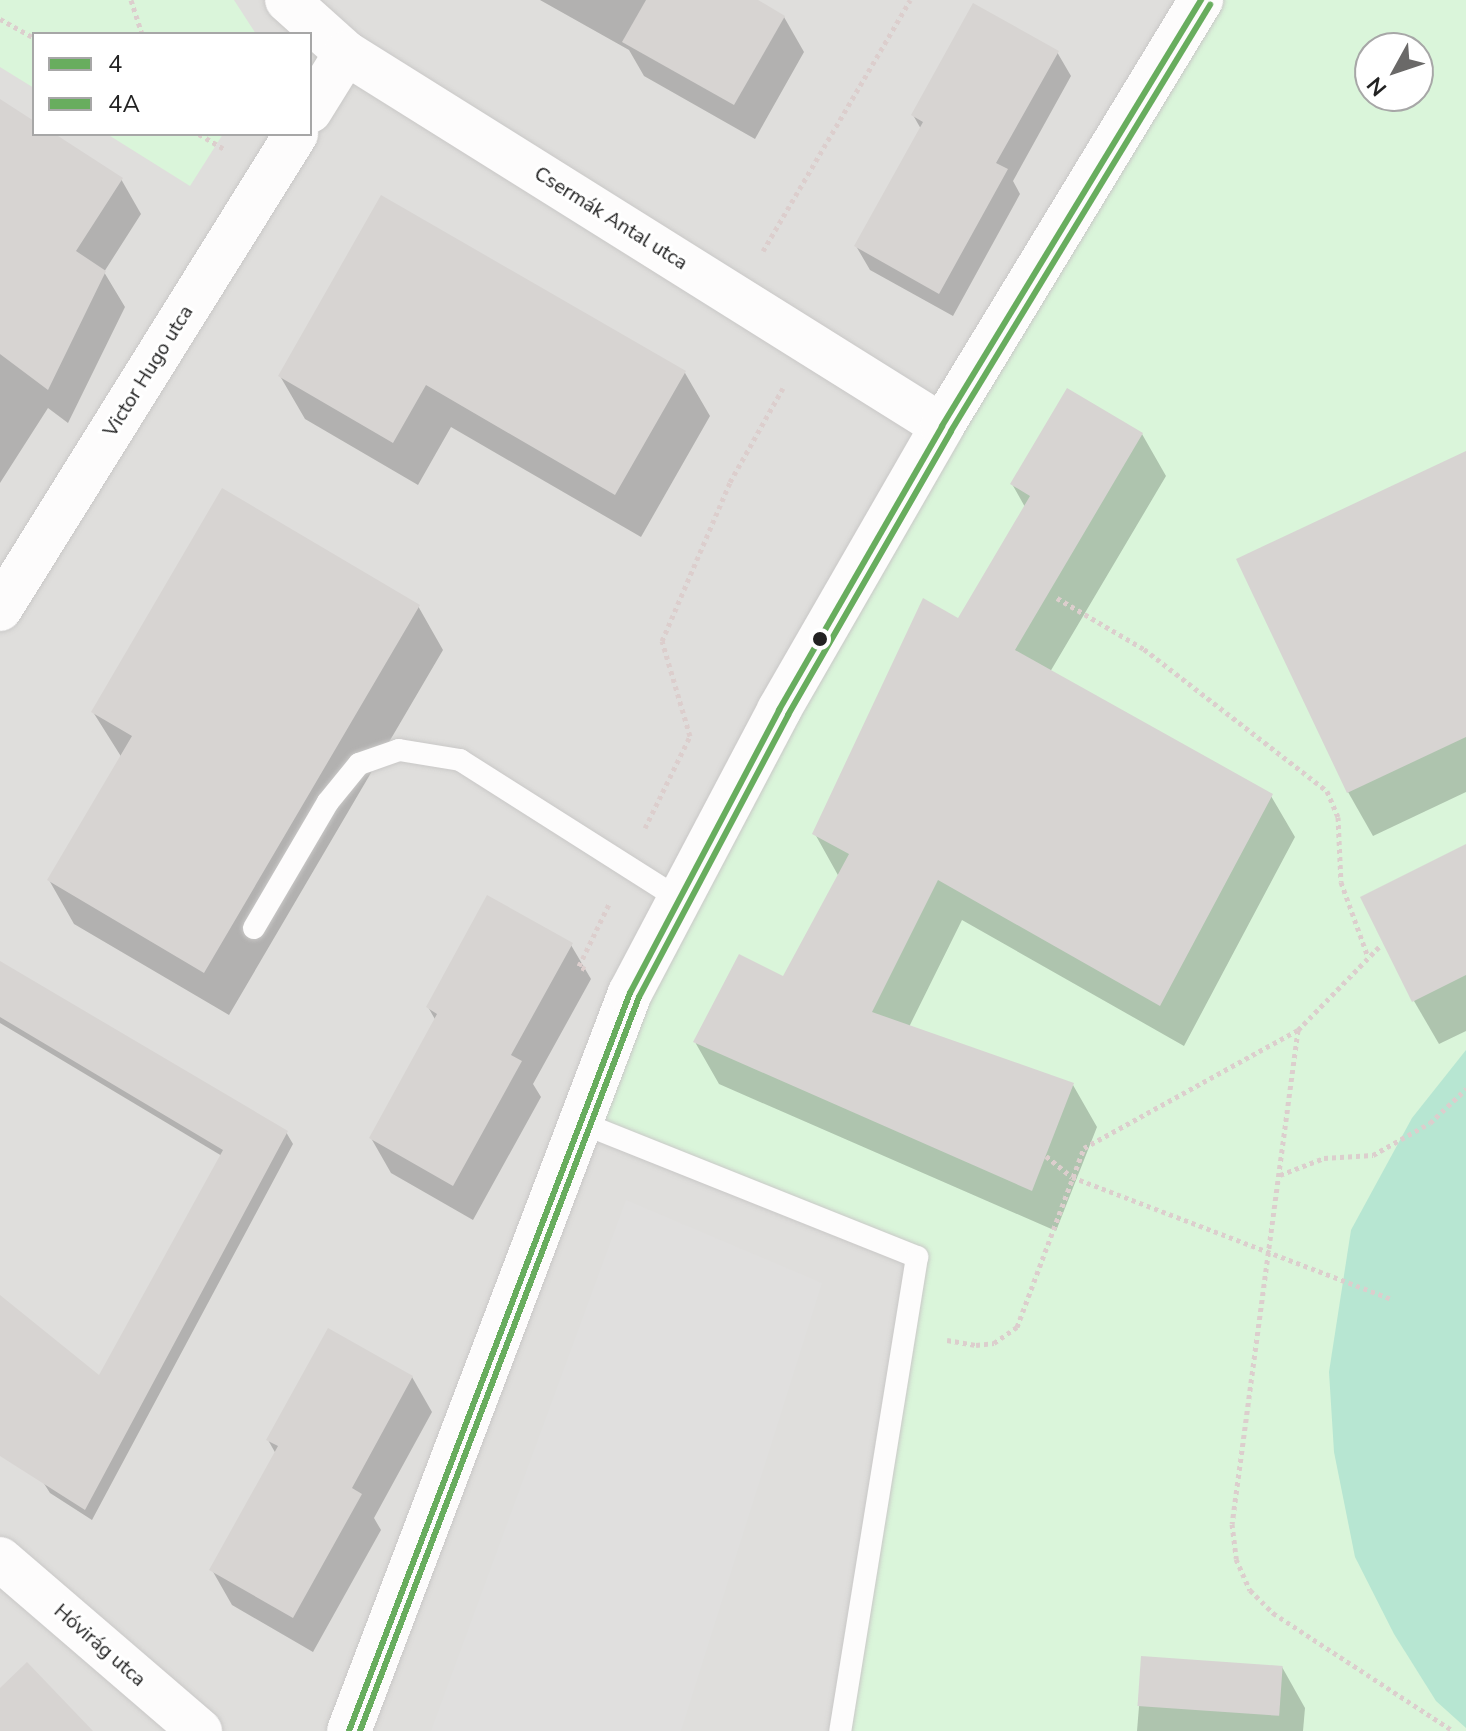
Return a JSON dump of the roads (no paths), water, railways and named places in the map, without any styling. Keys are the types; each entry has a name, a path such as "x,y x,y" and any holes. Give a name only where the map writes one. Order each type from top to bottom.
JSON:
{"street":[{"name":"Csermák Antal utca","path":"287,0 346,53 942,426"},
{"path":"349,1731 630,993 779,710 942,426 1201,0"},
{"path":"312,108 346,53"},
{"name":"Victor Hugo utca","path":"0,609 295,136"},
{"name":"Hóvirág utca","path":"0,1559 200,1731"}],"lane":[{"path":"254,928 328,802 359,764 399,750 460,760 626,868 681,900"},
{"path":"582,1123 917,1257 840,1731"}]}
